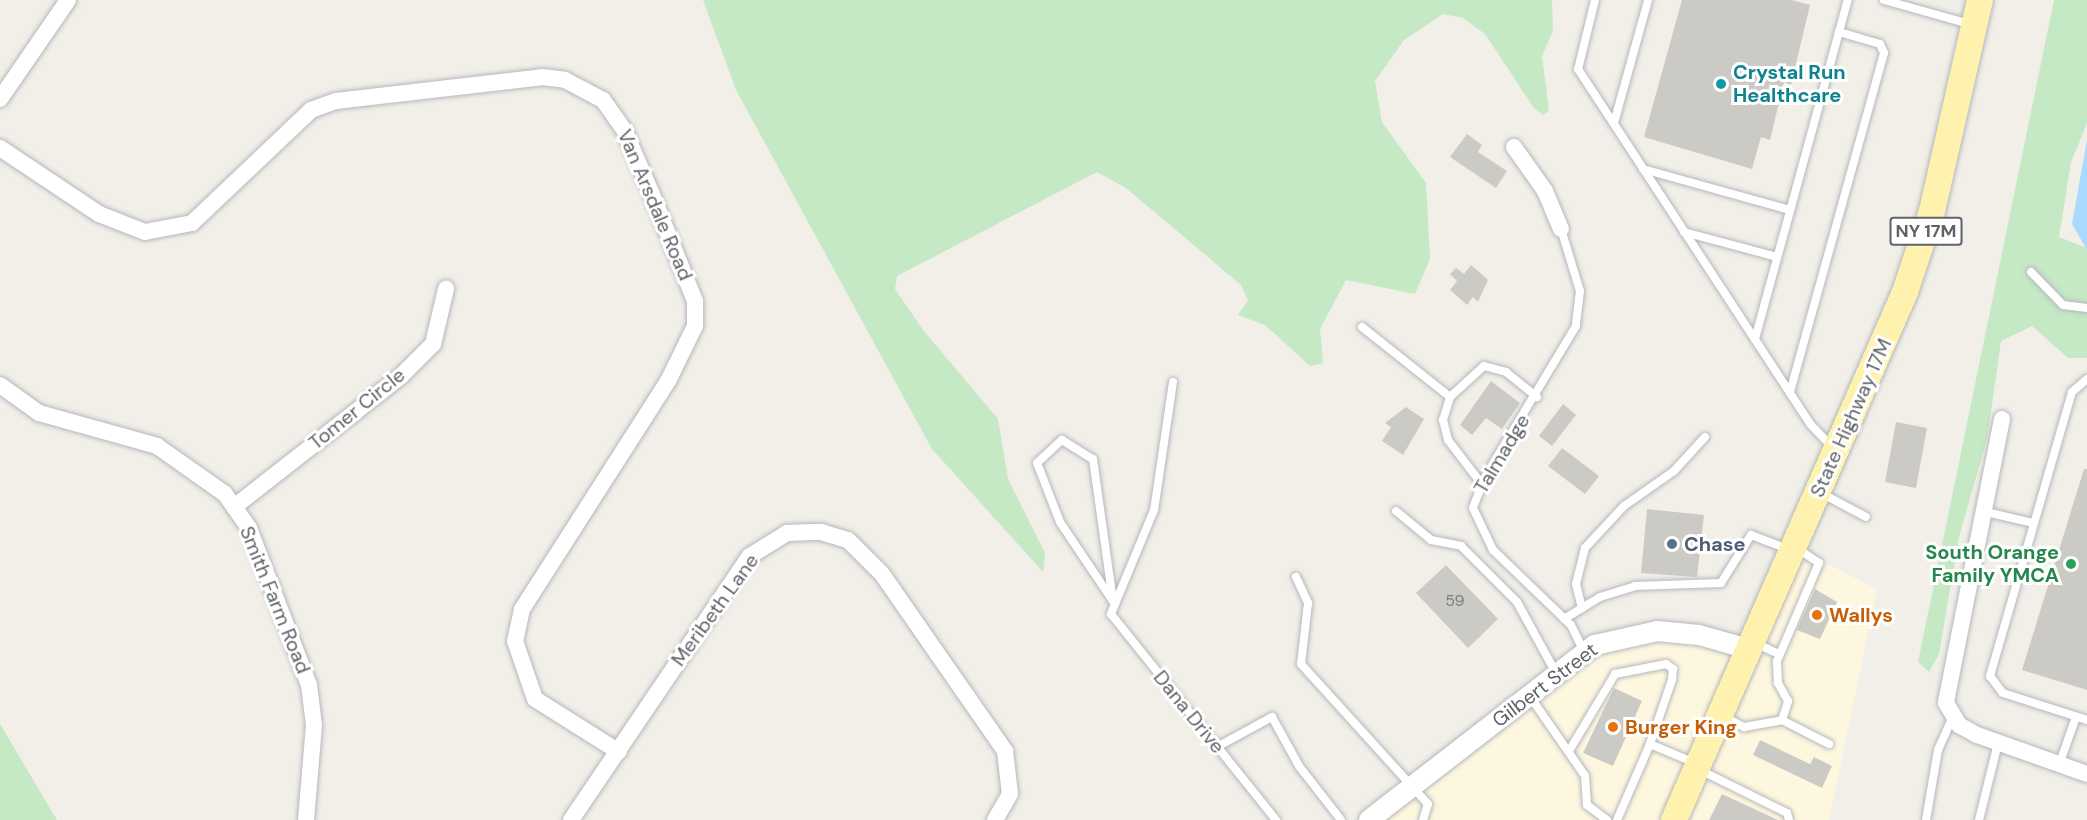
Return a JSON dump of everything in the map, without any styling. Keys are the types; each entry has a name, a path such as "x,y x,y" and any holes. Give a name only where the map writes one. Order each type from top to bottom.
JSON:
{"main road":[{"name":"State Highway 17M","path":"1674,820 1837,451 1925,237 1976,7"}],"street":[{"path":"0,99 68,0"},
{"name":"Van Arsdale Road","path":"0,148 99,214 145,232 192,223 311,111 336,100 542,77 565,80 603,100 626,132 651,192 695,301 695,326 668,381 522,609 515,641 535,699 619,752"},
{"path":"1514,147 1545,190 1561,229"},
{"name":"Tomer Circle","path":"234,507 401,376 433,344 446,289"},
{"name":"Smith Farm Road","path":"0,385 39,413 157,446 204,476 234,507 249,528 310,693 314,726 306,820"},
{"path":"2002,419 1986,512 1946,688 1952,717 1998,743 2087,774"},
{"name":"Meribeth Lane","path":"571,820 750,556 788,533 821,532 848,540 882,574 1005,752 1010,794 995,820"},
{"name":"Gilbert Street","path":"1369,820 1584,652 1626,634 1657,631 1698,635 1750,646"}],"lane":[{"path":"1595,0 1577,62 1643,169 1790,392 1837,451"},
{"path":"1614,123 1648,0"},
{"path":"1755,339 1848,0"},
{"path":"1884,0 1976,7"},
{"path":"1790,392 1884,53 1880,44 1839,32"},
{"path":"1643,169 1790,210"},
{"name":"Talmadge","path":"1561,229 1580,304 1576,326 1537,397 1481,483 1473,508 1482,535 1564,619 1584,652"},
{"path":"1684,232 1777,257"},
{"path":"2031,272 2063,305 2087,308"},
{"path":"1362,327 1450,397"},
{"path":"1481,483 1448,440 1443,420 1450,397 1484,366 1506,372 1537,397"},
{"path":"2087,379 2072,392 2033,523 1991,681 2003,693 2087,720"},
{"path":"1113,601 1154,510 1173,382"},
{"path":"1582,608 1576,584 1585,548 1624,506 1674,471 1705,437"},
{"path":"1062,440 1093,459 1113,601 1060,522 1037,463 1062,440"},
{"path":"1819,492 1866,517"},
{"path":"1396,511 1431,540 1461,546 1517,602 1556,673"},
{"path":"1986,512 2033,523"},
{"path":"1564,619 1582,608 1635,586 1721,583 1751,535 1793,549 1819,563 1779,654 1776,674 1788,701 1782,720"},
{"path":"1296,577 1308,603 1301,664 1428,804 1423,820"},
{"name":"Dana Drive","path":"1113,601 1111,614 1276,820"},
{"path":"1750,646 1779,654"},
{"path":"1569,751 1615,674 1666,664 1673,669 1672,680 1650,744 1617,820"},
{"path":"1529,695 1585,776 1587,805 1607,820"},
{"path":"1720,714 1744,727 1782,720 1829,744"},
{"path":"1217,747 1272,717 1299,766 1341,820"},
{"path":"1926,820 1938,750 1952,717"},
{"path":"2059,765 2076,717"},
{"path":"1979,820 1998,743"},
{"path":"1650,744 1698,766 1787,813 1789,820"}],"shaded area":[{"path":"1794,547 1877,589 1829,820 1369,820 1626,634 1748,649"}],"green space":[{"path":"703,0 1552,0 1553,31 1542,56 1549,111 1543,115 1534,108 1485,34 1463,18 1443,14 1404,40 1375,81 1382,122 1426,183 1430,259 1415,294 1346,280 1320,329 1323,363 1310,366 1265,325 1238,315 1248,300 1241,285 1126,188 1097,172 897,276 895,289 923,330 998,419 1008,479 1045,553 1043,572 932,449 736,90"},
{"path":"2054,0 2087,0 2087,123 2071,162 2059,237 2087,248 2087,358 2068,358 2032,326 2001,341 1987,439 1959,537 1939,654 1929,672 1918,662"},
{"path":"0,724 57,820 0,820"}],"water":[{"path":"2087,140 2087,250 2072,224"}],"building":[{"name":"Crystal Run Healthcare","path":"1682,0 1792,0 1810,5 1791,85 1784,82 1770,140 1761,137 1752,169 1644,137"},
{"path":"1467,134 1482,145 1478,152 1507,171 1496,188 1450,157"},
{"path":"1471,265 1488,280 1478,302 1473,297 1467,305 1450,290 1457,281 1450,274 1456,268 1464,274"},
{"path":"1491,381 1520,403 1502,429 1486,418 1472,435 1460,425"},
{"path":"1563,404 1576,415 1552,446 1539,436"},
{"path":"1406,407 1424,419 1403,455 1382,441 1391,427 1385,423"},
{"path":"1896,422 1927,428 1916,488 1885,482"},
{"path":"1562,448 1599,476 1585,494 1548,466"},
{"name":"South Orange Family YMCA","path":"2084,469 2087,469 2087,690 2022,670"},
{"name":"Chase","path":"1647,509 1704,515 1697,577 1641,573"},
{"path":"1446,565 1498,619 1468,648 1416,593"},
{"name":"Wallys","path":"1815,589 1837,602 1820,639 1797,630"},
{"name":"Burger King","path":"1614,688 1642,701 1613,766 1583,753"},
{"path":"1760,740 1810,764 1814,757 1832,766 1822,788 1753,755"},
{"path":"1722,794 1778,820 1709,820"}],"place":[{"name":"Crystal Run Healthcare","path":"1721,84"},
{"name":"Chase","path":"1672,544"},
{"name":"South Orange Family YMCA","path":"2071,564"},
{"name":"Wallys","path":"1817,615"},
{"name":"Burger King","path":"1613,727"}]}
